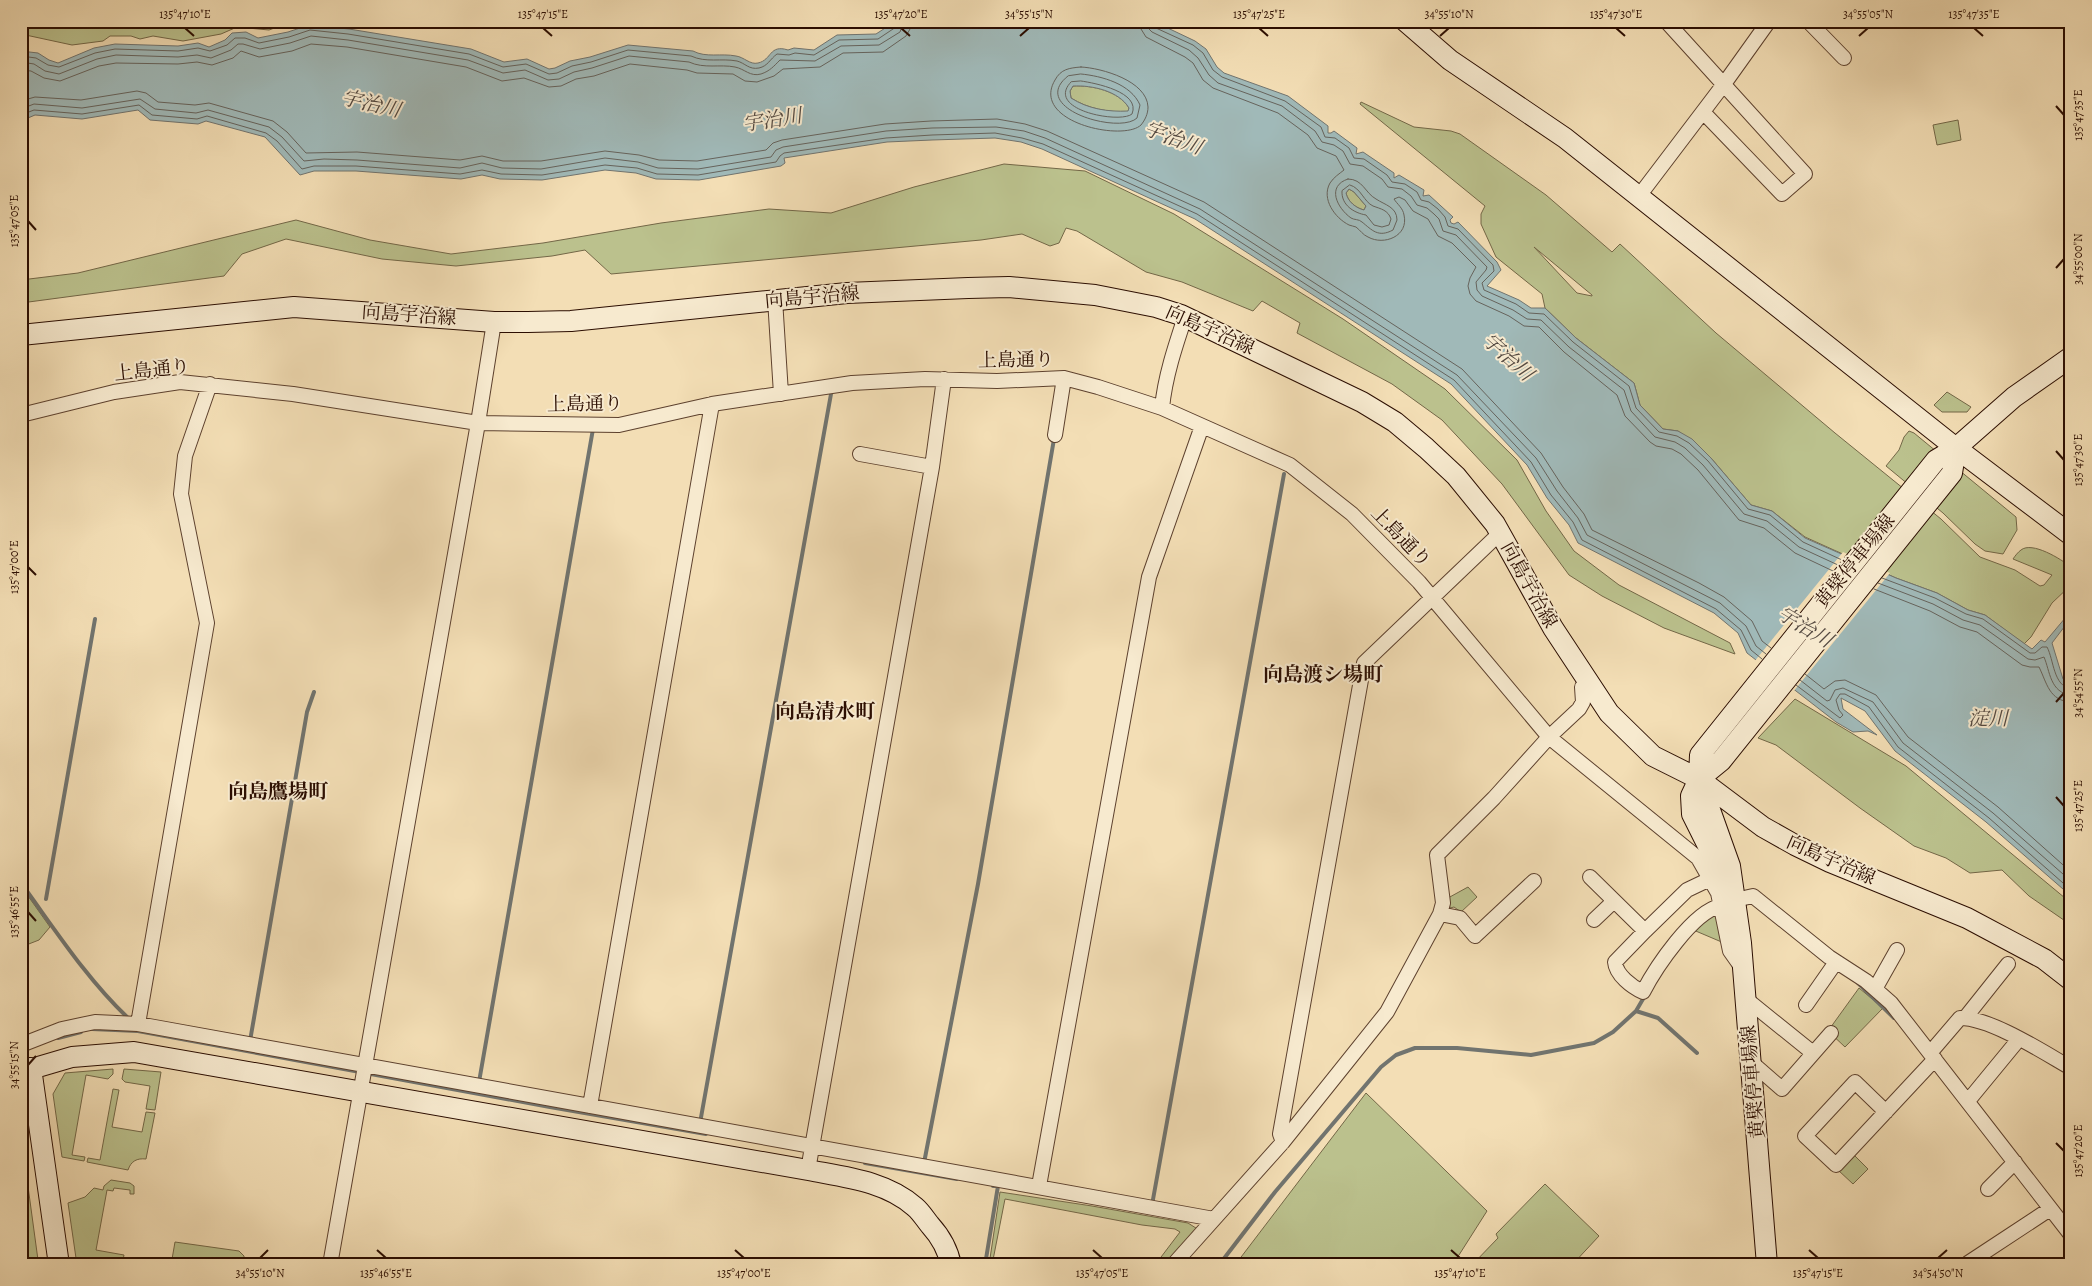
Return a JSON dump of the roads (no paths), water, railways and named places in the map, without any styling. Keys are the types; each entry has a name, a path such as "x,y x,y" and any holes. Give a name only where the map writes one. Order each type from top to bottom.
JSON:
{"main road":[{"path":"1405,21 1436,50 1565,138 1639,196 1950,458 2071,536"},
{"name":"向島宇治線","path":"21,335 294,307 494,322 571,321 775,299 903,289 1009,287 1095,295 1156,307 1185,317 1326,384 1395,422 1426,448 1456,476 1478,501 1500,533 1554,628 1609,714 1653,756 1698,780 1763,827 1830,862 1967,918 2044,958 2071,980"},
{"name":"黄檗停車場線","path":"1767,1265 1743,968 1728,903 1692,814 1691,796 1708,761 1952,473 1950,458 2014,397 2071,357"},
{"name":"黄檗停車場線","path":"1698,780 1730,866 1728,903"},
{"path":"1716,830 1724,818 1740,811"},
{"path":"59,1265 26,1070 72,1057 134,1052 363,1076 810,1154 896,1194 916,1207 937,1232 949,1256 951,1265"}],"street":[{"path":"1639,196 1769,21"},
{"path":"1808,21 1844,58"},
{"path":"1666,22 1804,174 1782,194 1703,112"},
{"path":"775,299 781,394"},
{"path":"1162,408 1165,382 1185,317"},
{"path":"330,1265 478,423 494,322"},
{"path":"1055,435 1064,378"},
{"name":"上島通り","path":"21,415 114,392 180,382 293,394 478,423 619,425 712,404 852,383 944,379 998,381 1064,378 1162,408 1290,465 1352,514 1433,598 1549,737 1698,858 1718,893 1728,903"},
{"path":"810,1154 932,468 944,379"},
{"path":"138,1024 207,623 182,494 184,456 210,384"},
{"path":"590,1106 712,404"},
{"path":"1039,1186 1149,577 1202,426"},
{"path":"860,454 932,468"},
{"path":"1283,1142 1280,1134 1364,663 1500,533"},
{"path":"1172,1265 1283,1142 1387,1012 1440,914 1443,903 1436,855 1494,798 1549,737 1582,706 1584,696 1582,686 1588,682"},
{"path":"1590,877 1645,931"},
{"path":"1710,879 1687,890 1615,962 1615,968 1634,988 1643,992 1654,972 1693,924 1713,908 1753,896 1833,966 1866,981 1891,1003 1931,1060 1968,1101 2011,1166 2046,1212 2071,1235"},
{"path":"1440,914 1460,918 1475,936 1534,881"},
{"path":"1594,920 1614,901"},
{"path":"1876,989 1897,950"},
{"path":"1965,1018 2008,964"},
{"path":"1806,1005 1833,966"},
{"path":"1746,999 1813,1053"},
{"path":"1886,1112 1855,1082 1805,1136 1836,1166 1886,1112 1931,1060 1960,1018 1994,1027 2071,1068"},
{"path":"21,1046 62,1029 94,1022 138,1024 249,1044 363,1076 478,1086 700,1125 810,1154 924,1165 1214,1219"},
{"path":"1751,1062 1782,1089 1831,1033"},
{"path":"1968,1101 2019,1039"},
{"path":"1988,1189 2011,1166"},
{"path":"1968,1263 2046,1212"}],"water":[{"name":"淀川","path":"896,21 1153,21 1195,41 1206,49 1217,67 1224,73 1288,96 1328,126 1328,133 1334,131 1357,148 1356,154 1363,152 1394,173 1394,178 1399,175 1424,190 1423,196 1429,195 1453,217 1450,220 1451,223 1458,222 1497,262 1501,270 1487,286 1519,300 1531,308 1545,308 1576,338 1634,383 1640,405 1663,429 1678,431 1692,439 1711,458 1751,505 1772,511 1805,538 1896,578 1937,593 1968,610 1985,615 2032,649 2041,640 2045,642 2071,611 2071,618 2052,643 2063,679 2071,685 2071,896 1986,822 1895,751 1865,711 1841,698 1843,709 1877,735 1868,731 1853,732 1836,722 1747,653 1738,633 1714,613 1578,543 1569,525 1547,498 1527,465 1451,384 1195,219 1042,149 1021,142 995,138 887,142 784,158 785,163 781,166 699,180 656,179 636,173 605,170 542,180 500,179 482,175 461,179 356,171 314,171 300,175 265,137 206,121 198,124 150,120 138,110 82,119 35,115 21,121 21,51 38,53 58,63 94,48 115,44 178,46 198,43 209,47 225,40 232,33 246,32 258,38 288,32 309,25 349,29 471,49 504,62 527,59 549,69 570,61 628,45 693,51 708,55 736,56 758,63 766,59 777,49 814,50 837,35 876,34","holes":["1073,86 1096,88 1112,93 1125,102 1129,108 1128,111 1098,109 1084,105 1071,98 1070,91","1349,189 1366,206 1364,210 1350,202 1346,193"]}],"waterway":[{"path":"700,1123 831,394"},
{"path":"479,1082 593,429"},
{"path":"924,1163 978,884 1054,439"},
{"path":"1152,1205 1284,474"},
{"path":"21,664 27,614"},
{"path":"46,899 95,619"},
{"path":"250,1041 307,712 314,692"},
{"path":"21,883 84,969 127,1017"},
{"path":"1858,983 1894,1018"},
{"path":"1636,1011 1643,999"},
{"path":"1219,1265 1275,1192 1381,1067 1396,1055 1415,1048 1457,1048 1531,1055 1594,1043 1613,1032 1636,1011 1658,1018 1697,1053"},
{"path":"92,1029 138,1031 706,1134"},
{"path":"58,1038 81,1032"},
{"path":"865,1163 957,1179"},
{"path":"985,1265 998,1186 993,1186"}],"district":[{"name":"向島渡シ場町","path":"1323,674"},
{"name":"向島清水町","path":"825,711"},
{"name":"向島鷹場町","path":"278,791"}],"water label":[{"name":"宇治川","path":"371,104"},
{"name":"宇治川","path":"772,120"},
{"name":"宇治川","path":"1173,138"},
{"name":"宇治川","path":"1508,357"},
{"name":"宇治川","path":"1805,627"}]}
